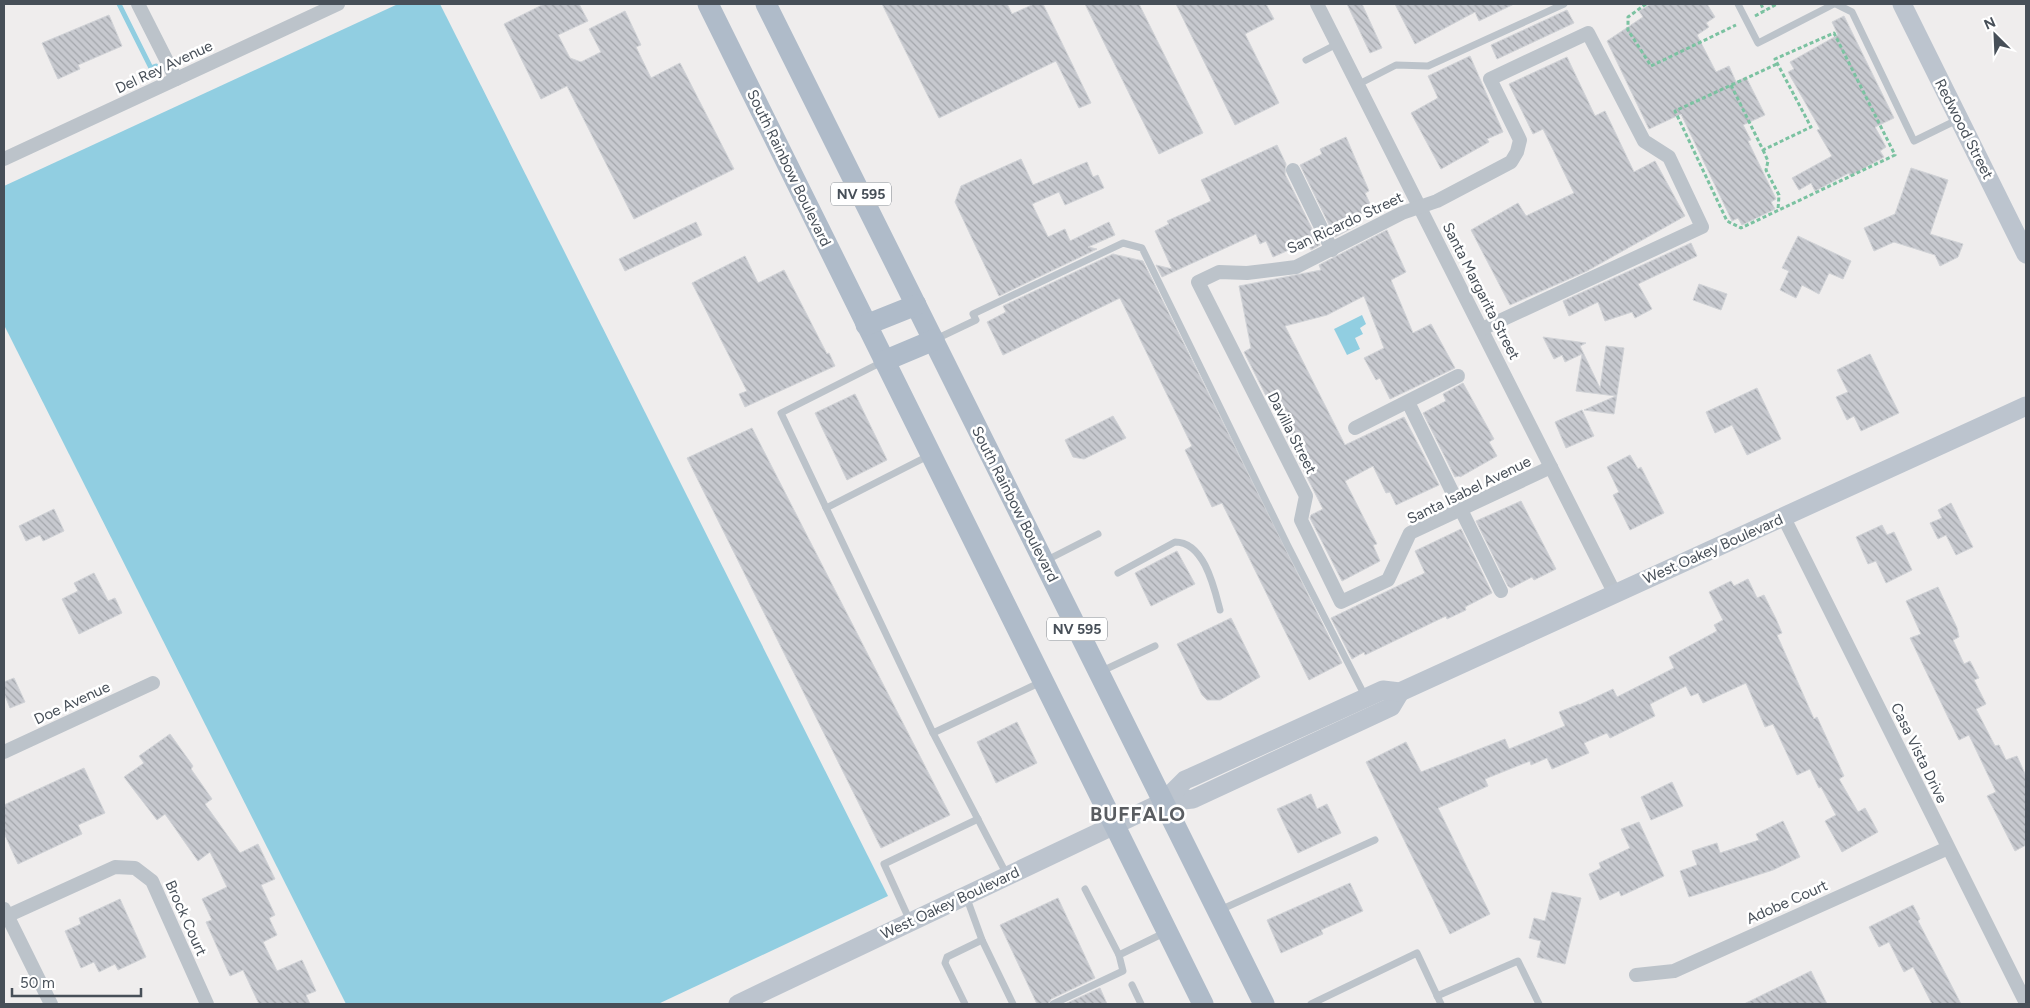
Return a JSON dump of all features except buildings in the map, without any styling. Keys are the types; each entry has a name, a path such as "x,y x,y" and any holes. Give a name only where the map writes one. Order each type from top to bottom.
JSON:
{"main road":[{"name":"South Rainbow Boulevard","path":"708,4 1203,1004"},
{"name":"South Rainbow Boulevard","path":"766,4 1264,1004"},
{"name":"Redwood Street","path":"1902,4 2026,254"},
{"path":"866,325 916,304"},
{"path":"884,361 934,340"},
{"name":"West Oakey Boulevard","path":"1163,802 1185,780 1383,690 1400,692 2026,406"},
{"name":"West Oakey Boulevard","path":"738,1004 1163,802 1193,798 1305,748 1391,707 1400,692"}],"street":[{"path":"138,4 176,79"},
{"name":"Del Rey Avenue","path":"4,159 338,4"},
{"name":"Santa Margarita Street","path":"1317,4 1614,594"},
{"name":"San Ricardo Street","path":"1198,282 1219,272 1247,273 1296,267 1419,206 1437,200 1511,162 1517,152 1520,140 1490,79 1588,33 1644,141 1669,157 1702,228 1482,329"},
{"path":"1293,170 1332,250"},
{"name":"Davilla Street","path":"1198,282 1306,496 1301,520 1341,602"},
{"path":"1355,428 1458,376"},
{"path":"1408,402 1501,590"},
{"name":"Santa Isabel Avenue","path":"1341,602 1388,580 1410,533 1551,467"},
{"name":"Casa Vista Drive","path":"1784,518 2026,1002"},
{"name":"Doe Avenue","path":"4,752 153,683"},
{"name":"Adobe Court","path":"1636,975 1674,971 1948,848"},
{"name":"Brock Court","path":"5,912 115,867 135,868 152,881 207,1004"},
{"path":"5,912 52,1004"}],"lane":[{"path":"1358,85 1396,65 1428,66 1564,4"},
{"path":"1738,4 1758,42 1835,4 1852,12 1914,141 1959,119"},
{"path":"1306,60 1337,44"},
{"path":"934,340 976,320 973,314 1123,243 1142,248 1288,546 1366,698"},
{"path":"884,361 780,413 933,733 1008,876"},
{"path":"826,508 931,454"},
{"path":"1044,562 1098,534"},
{"path":"1118,573 1175,542 1184,542 1192,546 1198,553 1215,590 1220,610"},
{"path":"1099,672 1155,646"},
{"path":"933,733 1043,680"},
{"path":"910,922 884,864 978,819"},
{"path":"1218,912 1375,840"},
{"path":"1053,1004 1123,971 1119,954 1085,890"},
{"path":"966,896 982,940 1013,1004"},
{"path":"1119,954 1167,931"},
{"path":"965,1004 946,963 947,957 982,940"},
{"path":"1311,1004 1416,953 1441,1004"},
{"path":"1437,996 1518,961 1539,1004"},
{"path":"1132,985 1141,1004"}],"path":[{"path":"1646,4 1628,17 1628,30 1651,66 1777,4"},
{"path":"1761,4 1764,11"},
{"path":"1763,150 1811,128 1775,59 1834,33 1895,155 1741,228 1727,221 1675,111 1777,64"},
{"path":"1731,85 1768,161 1766,170 1779,195 1778,211"}],"water":[{"path":"398,4 440,4 888,896 658,1004 346,1004 4,325 4,186"},
{"path":"1362,315 1366,324 1360,328 1363,334 1355,338 1360,349 1347,355 1334,329"}],"waterway":[{"path":"119,4 151,68 156,66 159,72"}],"district":[{"name":"BUFFALO","path":"1138,814"}]}
